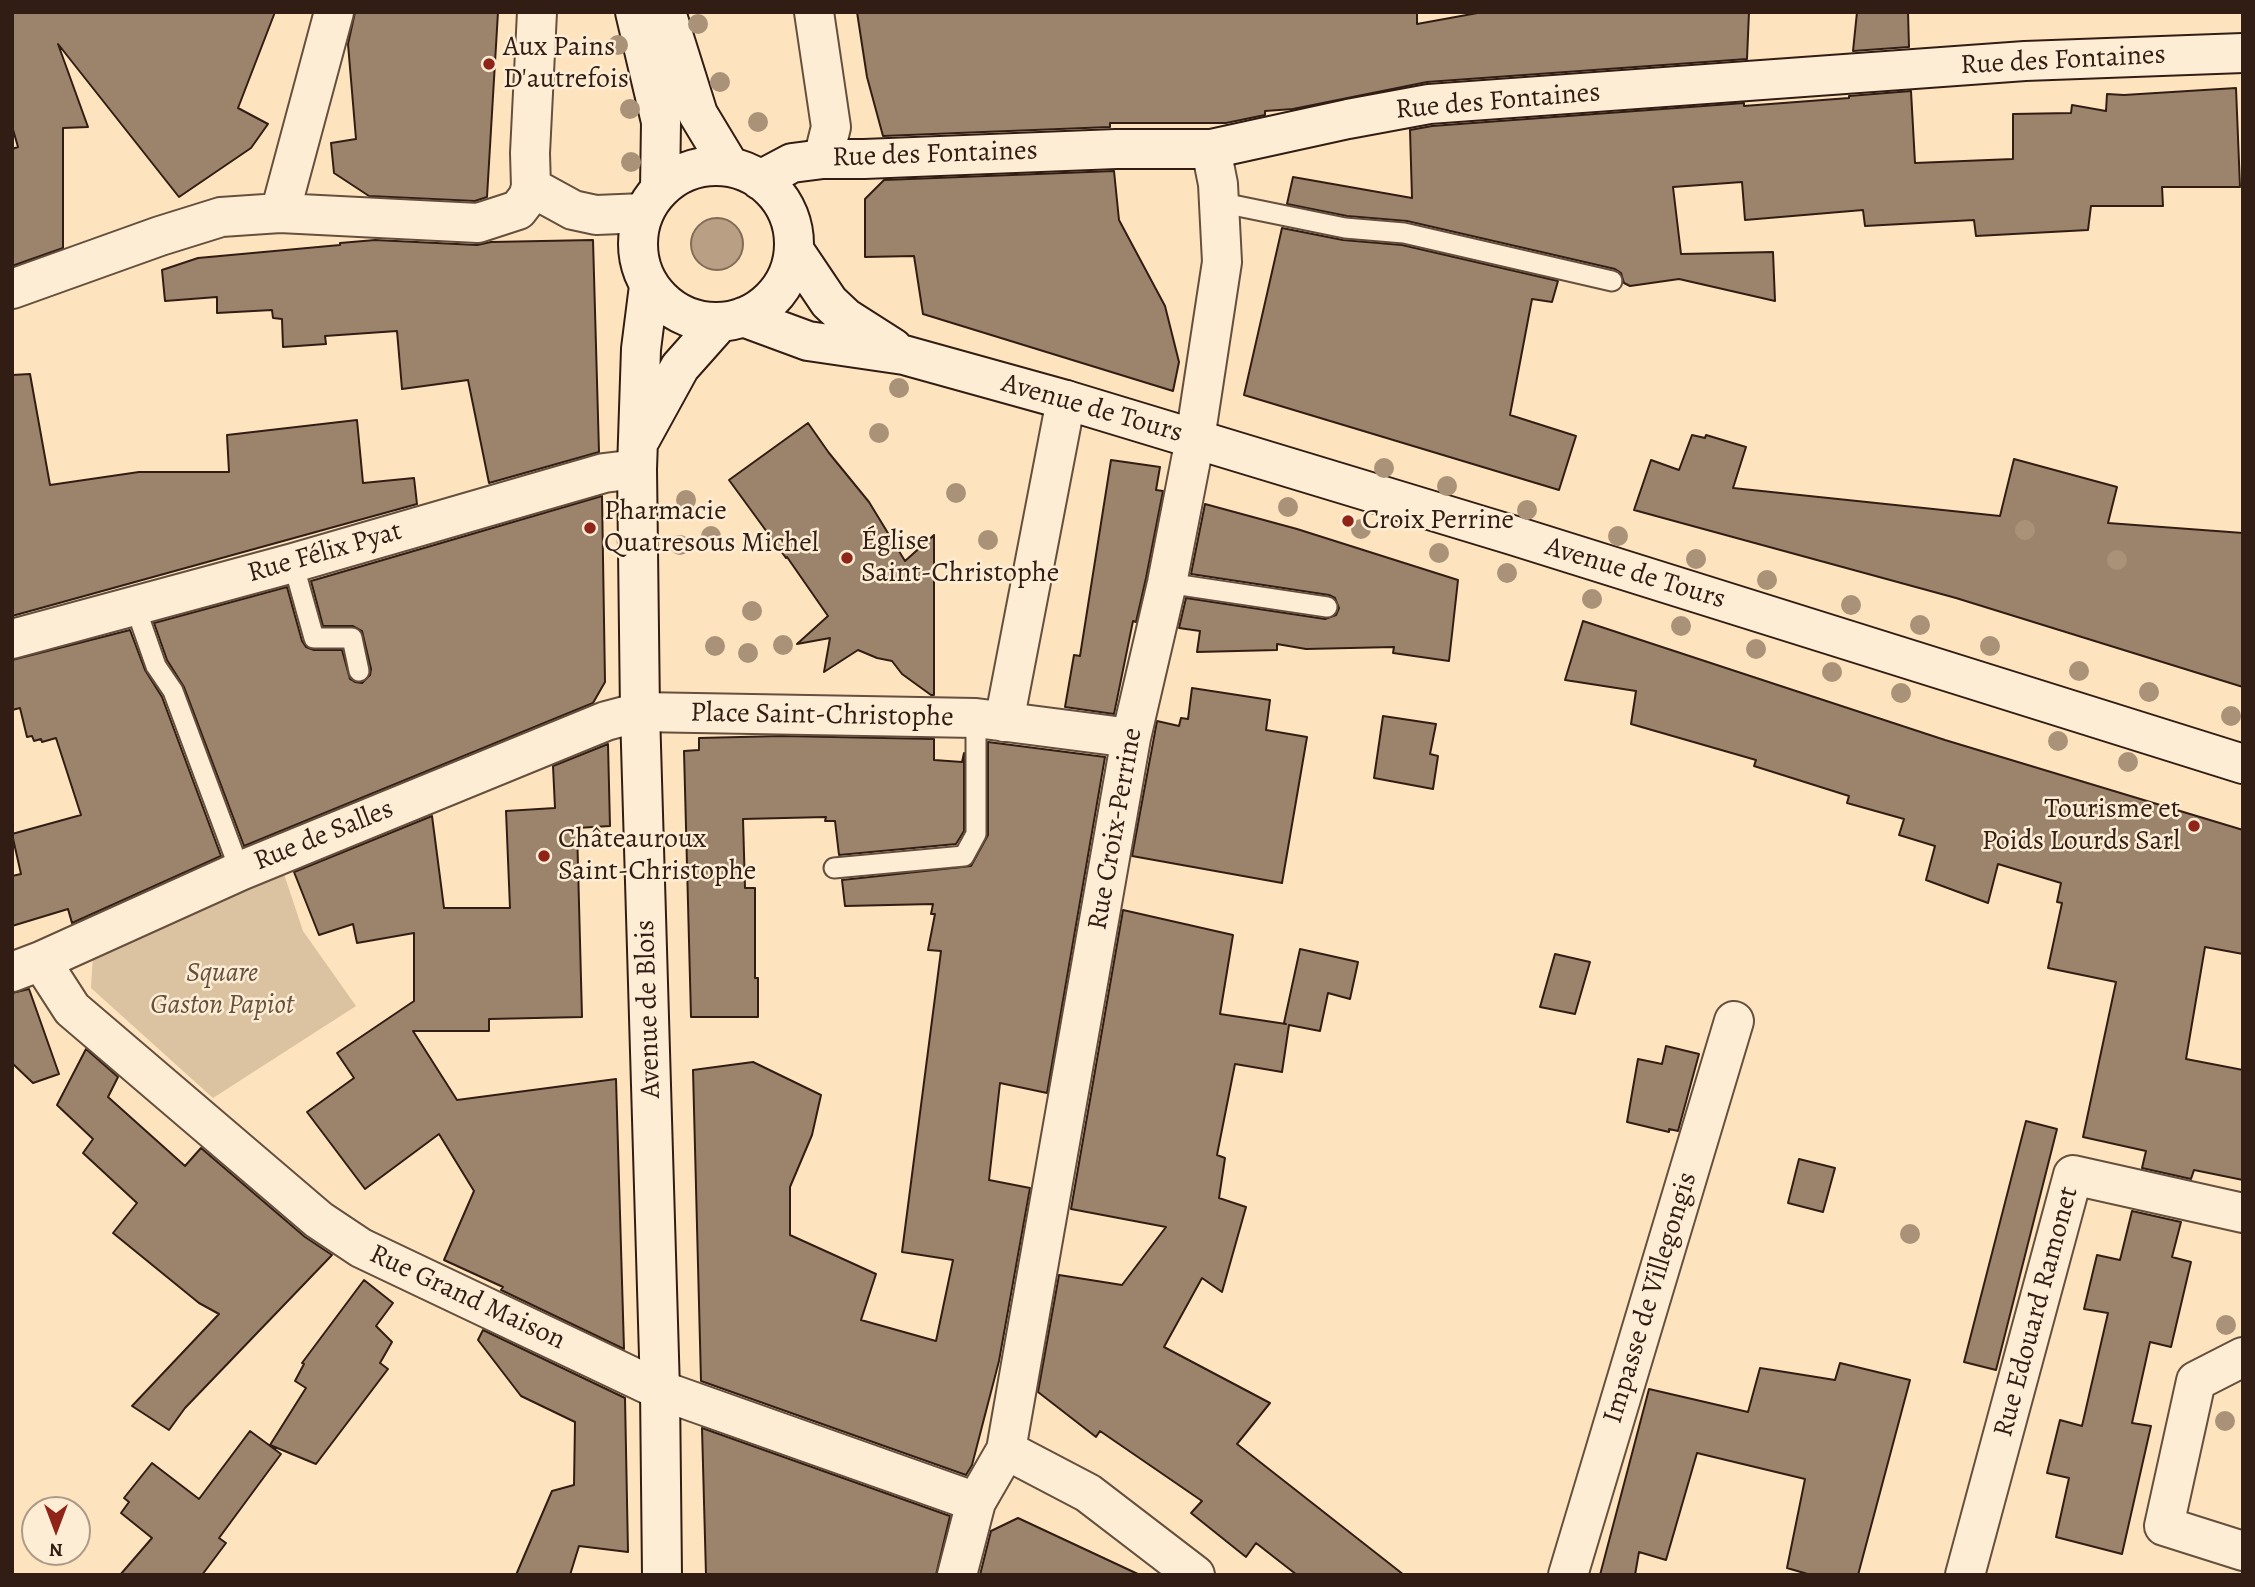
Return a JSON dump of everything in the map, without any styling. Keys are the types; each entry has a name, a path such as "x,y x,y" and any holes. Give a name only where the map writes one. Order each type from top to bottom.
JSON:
{"street":[{"path":"280,213 334,12"},
{"path":"12,289 221,217 280,213 478,223 518,210 528,197 531,187 530,153 537,12"},
{"path":"635,12 662,122 652,201 638,232 641,269 649,286 663,302 680,314 699,320 732,320 762,307 778,291 789,272 794,250 793,230 786,210 775,194 745,174 698,114 666,12"},
{"path":"814,12 831,127 823,159"},
{"name":"Rue des Fontaines","path":"745,174 823,159 1116,149 1211,149 1429,104 2025,61 2243,52"},
{"name":"Rue Croix-Perrine","path":"957,1575 975,1502 1006,1450 1131,738 1167,583 1195,439 1222,262 1218,184 1211,149"},
{"path":"531,187 573,210 596,215 652,201 681,174 705,167 745,174"},
{"name":"Avenue de Tours","path":"794,250 829,302 846,318 904,355"},
{"name":"Avenue de Blois","path":"649,286 641,349 638,456 640,712 660,1390 662,1575"},
{"name":"Avenue de Tours","path":"732,320 808,341 904,355 1066,400 2243,764"},
{"name":"Avenue de Blois","path":"638,456 680,368 732,320"},
{"path":"990,720 1066,400"},
{"name":"Rue Félix Pyat","path":"12,639 293,563 604,473 638,456"},
{"name":"Place Saint-Christophe","path":"640,712 990,720 1131,738"},
{"name":"Rue de Salles","path":"27,967 240,871 606,721 640,712"},
{"name":"Rue Grand Maison","path":"27,967 72,1009 319,1220 361,1248 660,1390 975,1502"},
{"name":"Impasse de Villegongis","path":"1568,1575 1734,1021"},
{"name":"Rue Edouard Ramonet","path":"1965,1575 2073,1175 2243,1213"},
{"path":"2243,1357 2196,1381 2164,1526 2243,1551"},
{"path":"1006,1450 1088,1493 1195,1575"}],"lane":[{"path":"1218,202 1346,228 1404,233 1612,281"},
{"path":"293,563 314,638 352,638 359,671"},
{"path":"1167,583 1327,607"},
{"path":"135,606 156,666 173,691 240,871"},
{"path":"834,868 964,856 975,834 990,720"}],"green space":[{"name":"Square Gaston Papiot","path":"282,868 303,931 356,1006 213,1098 91,988 93,954"}],"shaded area":[{"path":"717,218 727,220 735,226 741,234 741,254 735,262 727,268 717,270 707,268 699,262 693,254 691,244 693,234 699,226 707,220"}],"building":[{"path":"12,12 275,12 238,108 268,124 251,148 179,197 58,44 88,127 63,128 63,248 12,266 12,149 18,147 12,126"},
{"path":"355,12 498,12 487,197 475,201 369,196 334,173 331,143 356,139 348,44"},
{"path":"857,12 1417,12 1417,24 1483,12 1749,12 1747,59 1427,82 1293,109 1265,111 1265,115 1226,123 1110,123 1110,127 883,136 867,77"},
{"path":"1857,12 1908,12 1909,47 1853,51"},
{"path":"2236,88 2240,187 2162,187 2163,206 2091,206 2088,230 1976,236 1974,220 1865,226 1863,210 1745,220 1742,182 1673,187 1681,254 1773,252 1775,301 1679,279 1630,286 1624,283 1621,273 1615,269 1407,221 1347,216 1287,204 1293,177 1412,198 1410,130 1432,126 1744,103 1744,106 1911,91 1915,163 2013,159 2013,114 2071,113 2072,105 2106,111 2107,94"},
{"path":"1114,171 1119,220 1165,306 1179,362 1173,391 923,314 914,256 865,257 865,199 884,180"},
{"path":"1282,228 1343,240 1402,245 1558,281 1552,302 1532,299 1510,415 1576,436 1559,490 1244,395"},
{"path":"375,240 477,245 491,242 593,240 599,452 489,483 468,380 402,389 397,331 325,336 326,344 283,347 282,319 273,318 272,310 217,313 217,297 165,301 162,270 198,258"},
{"path":"30,374 50,485 139,472 229,472 227,435 357,420 363,483 414,478 417,504 12,616 12,375"},
{"name":"Église Saint-Christophe","path":"808,423 869,502 905,561 934,535 934,695 902,674 892,661 858,650 824,672 830,638 797,644 828,616 729,480"},
{"path":"1692,435 1705,438 1706,435 1746,447 1733,488 2000,516 2014,459 2117,487 2108,523 2243,533 2243,687 1956,598 1634,510 1651,460 1679,470"},
{"path":"1111,460 1160,467 1156,490 1163,491 1114,714 1065,707 1074,655 1080,656"},
{"path":"602,496 605,682 593,703 244,846 184,687 167,660 154,623 287,587 306,647 314,650 342,650 350,679 362,683 370,675 371,669 362,631 353,626 323,626 311,581"},
{"path":"1205,504 1297,529 1458,580 1449,661 1393,653 1394,647 1306,649 1277,644 1277,650 1197,652 1200,631 1179,628 1186,598 1325,619 1336,615 1339,608 1335,598 1329,595 1191,574"},
{"path":"1583,621 1945,740 2243,830 2243,954 2205,947 2186,1059 2243,1070 2243,1180 2194,1170 2191,1179 2142,1168 2146,1151 2083,1137 2116,982 2048,968 2062,903 2057,902 2061,883 1998,864 1988,903 1926,880 1935,846 1899,835 1904,819 1847,803 1849,796 1754,766 1756,760 1631,724 1636,691 1565,680"},
{"path":"130,630 145,670 162,697 221,856 72,923 68,909 12,926 12,876 21,874 12,834 81,815 56,738 42,742 41,739 34,741 32,736 27,737 20,708 12,710 12,660"},
{"path":"1192,688 1270,700 1266,730 1307,737 1282,883 1132,856 1157,721 1179,726 1181,718 1188,719"},
{"path":"1383,716 1436,724 1430,754 1438,756 1433,789 1374,778"},
{"path":"782,736 934,739 934,760 962,762 964,753 964,831 956,844 839,855 835,821 825,821 826,817 743,819 745,888 755,888 758,1017 691,1017 684,751 699,750 699,738"},
{"path":"988,742 1105,757 1047,1093 1000,1083 989,1180 1030,1188 999,1361 972,1465 966,1475 701,1381 693,1070 753,1062 821,1095 812,1135 790,1187 790,1235 876,1274 861,1320 936,1341 953,1260 902,1252 941,951 928,950 935,914 931,914 933,904 845,906 842,880 971,866 988,835"},
{"path":"608,744 610,826 577,828 582,1017 489,1019 489,1031 413,1031 457,1100 616,1079 624,1349 444,1260 474,1191 439,1134 365,1189 307,1112 354,1078 337,1053 414,1001 414,933 357,943 353,924 319,935 294,872 432,816 444,908 510,908 506,811 555,808 553,766"},
{"path":"1123,910 1233,935 1220,1014 1286,1024 1284,1023 1300,949 1358,962 1350,999 1328,993 1320,1031 1289,1025 1282,1072 1235,1064 1217,1155 1225,1158 1219,1198 1246,1207 1222,1292 1202,1278 1164,1347 1270,1403 1237,1444 1404,1575 1297,1575 1256,1543 1246,1557 1191,1513 1202,1501 1100,1431 1096,1437 1038,1392 1059,1275 1122,1285 1166,1227 1071,1209"},
{"path":"1555,954 1590,962 1575,1014 1540,1007"},
{"path":"29,989 59,1074 33,1083 12,1063 12,993"},
{"path":"1666,1046 1699,1054 1678,1131 1669,1129 1669,1132 1627,1122 1638,1059 1662,1064"},
{"path":"86,1049 118,1077 108,1097 185,1166 201,1148 305,1237 332,1255 185,1408 169,1430 132,1406 219,1314 199,1303 113,1233 137,1203 83,1153 93,1139 57,1105"},
{"path":"2026,1121 2057,1129 1996,1370 1964,1362"},
{"path":"1799,1159 1835,1168 1823,1212 1788,1203"},
{"path":"2132,1211 2181,1222 2172,1257 2191,1262 2171,1347 2150,1342 2132,1423 2151,1426 2122,1554 2056,1537 2069,1478 2047,1473 2060,1420 2082,1426 2108,1313 2084,1309 2097,1255 2120,1260"},
{"path":"364,1280 393,1303 376,1326 392,1342 380,1363 388,1369 316,1464 270,1445 306,1388 295,1381 304,1364 302,1363"},
{"path":"483,1330 625,1398 628,1552 579,1546 570,1575 516,1575 552,1491 574,1485 575,1422 521,1396 478,1340"},
{"path":"1840,1363 1910,1380 1858,1575 1811,1575 1787,1568 1805,1479 1697,1453 1666,1560 1639,1552 1635,1575 1600,1575 1649,1389 1748,1412 1760,1368 1835,1380"},
{"path":"702,1428 950,1516 936,1575 706,1575"},
{"path":"250,1431 281,1454 219,1538 226,1543 202,1575 120,1575 152,1538 121,1513 129,1502 124,1498 152,1463 199,1499"},
{"path":"1018,1518 1140,1575 980,1575 991,1531"}],"place":[{"name":"Aux Pains D'autrefois","path":"489,64"},
{"name":"Croix Perrine","path":"1348,521"},
{"name":"Pharmacie Quatresous Michel","path":"590,528"},
{"name":"Église Saint-Christophe","path":"847,558"},
{"name":"Tourisme et Poids Lourds Sarl","path":"2194,826"},
{"name":"Châteauroux Saint-Christophe","path":"544,856"}]}
